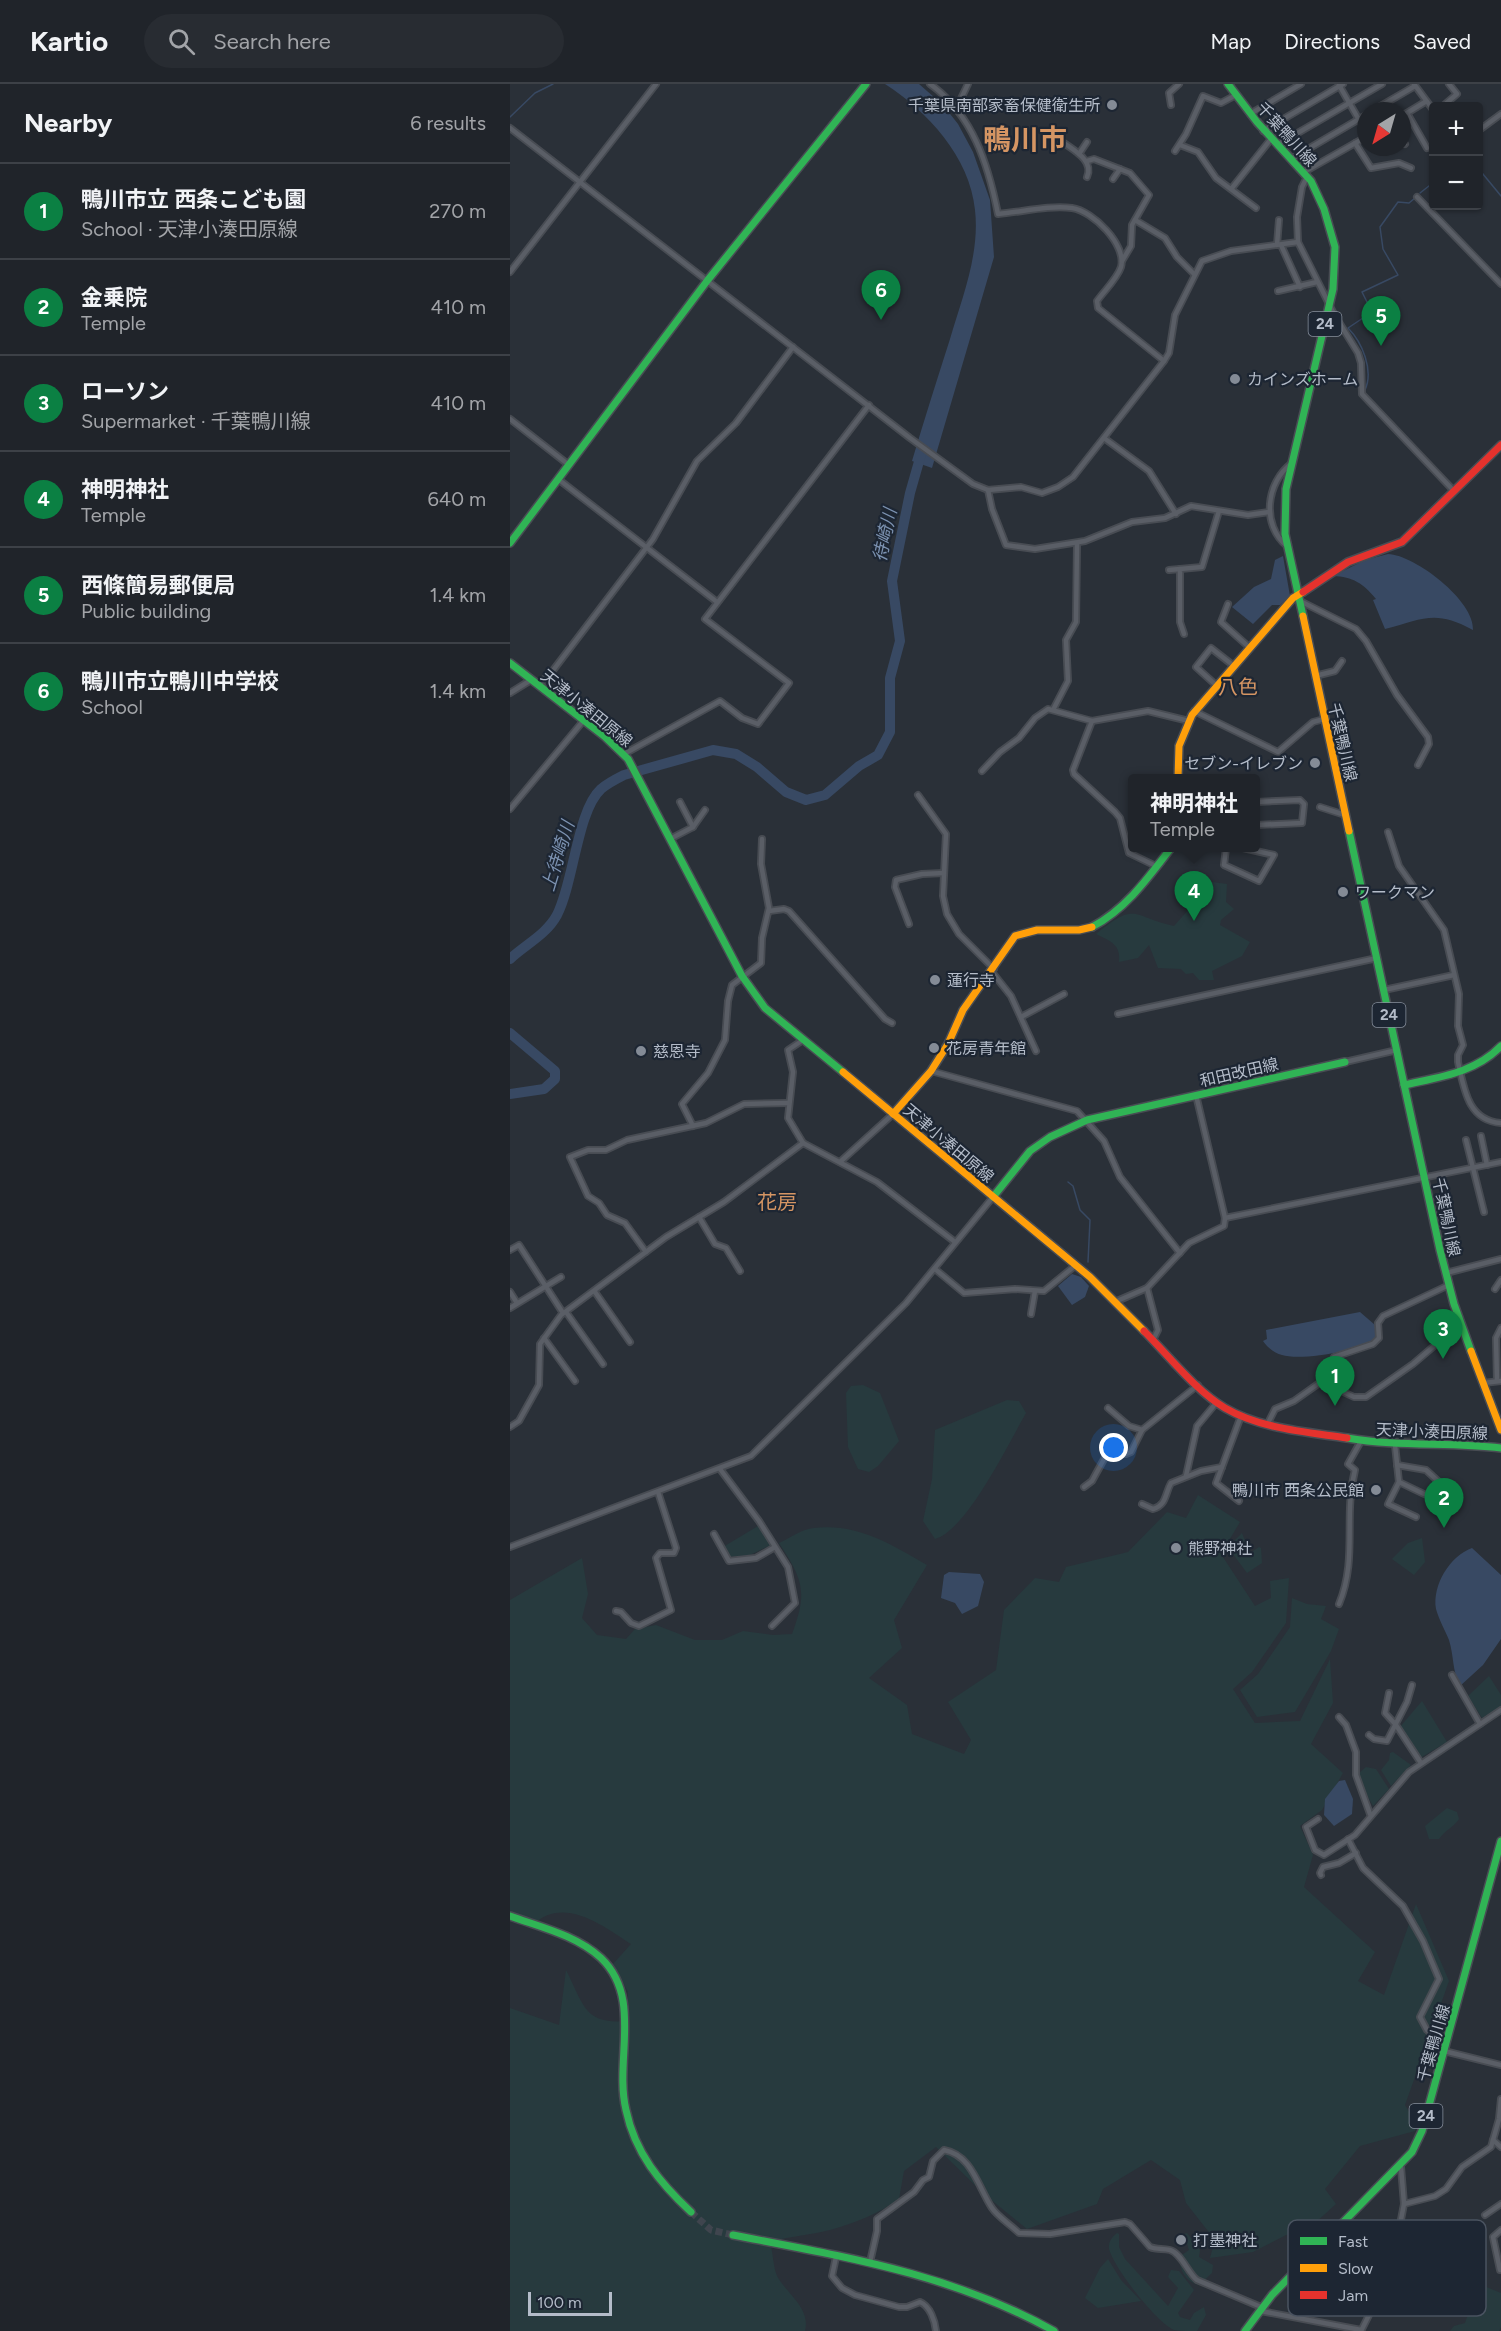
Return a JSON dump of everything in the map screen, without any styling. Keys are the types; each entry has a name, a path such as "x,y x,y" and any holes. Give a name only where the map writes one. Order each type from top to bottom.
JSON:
{"main road":[{"path":"510,543 707,281 866,84"},
{"name":"千葉鴨川線","path":"1228,84 1263,130 1306,174 1322,203 1332,233 1336,260 1330,302 1292,462 1284,509 1287,546 1446,1273 1482,1383 1501,1430"},
{"path":"1178,774 1178,752 1194,711 1298,597 1348,562 1395,546 1501,445"},
{"name":"天津小湊田原線","path":"510,663 624,754 742,976 765,1008 1076,1265 1117,1301 1217,1402 1241,1416 1267,1425 1361,1441 1395,1445 1458,1443 1501,1448"},
{"path":"893,1114 931,1071 948,1044 958,1018 1017,934 1026,931 1085,929 1100,923 1120,908 1168,852"},
{"path":"1404,1085 1460,1071 1487,1059 1501,1046"},
{"name":"和田改田線","path":"993,1197 1030,1151 1050,1137 1086,1120 1345,1062"},
{"name":"千葉鴨川線","path":"1348,2220 1401,2167 1419,2139 1501,1841"},
{"path":"510,1916 584,1944 616,1974 624,1994 626,2012 621,2069 627,2119 640,2154 661,2184 691,2212"},
{"path":"733,2235 936,2279 990,2297 1026,2313 1054,2331"},
{"name":"千葉鴨川線","path":"1245,2331 1260,2309 1288,2281"}],"street":[{"path":"510,272 656,84"},
{"path":"930,84 957,107 982,157 998,214 1061,208 1078,209 1105,228 1122,261"},
{"path":"957,107 968,84"},
{"path":"1171,105 1169,93 1179,84"},
{"path":"1250,114 1301,84"},
{"path":"1277,145 1383,84"},
{"path":"1448,102 1457,94 1449,84"},
{"path":"1263,130 1340,85 1357,117"},
{"path":"1387,102 1415,85 1429,106"},
{"path":"1175,151 1203,96 1221,102 1236,95"},
{"path":"1411,111 1425,102"},
{"path":"1483,128 1501,114"},
{"path":"1291,159 1357,120"},
{"path":"1411,124 1427,148"},
{"path":"510,128 910,438 973,484 987,490 1021,487 1042,493 1058,487 1073,477 1169,353 1175,315 1194,274 1206,258 1231,251 1298,242"},
{"path":"1232,188 1271,139"},
{"path":"1079,154 1087,142"},
{"path":"1411,168 1398,163 1371,168 1355,142 1306,174 1302,187 1298,242 1334,314 1358,353 1361,363 1362,394 1454,491"},
{"path":"1064,143 1087,161 1089,171 1087,177"},
{"path":"1180,145 1198,152 1216,178 1256,208"},
{"path":"1087,161 1094,159 1130,173 1149,195 1131,228 1131,246 1122,261 1120,270 1097,301 1098,308 1164,361"},
{"path":"1113,178 1120,169"},
{"path":"1417,197 1501,284"},
{"path":"1135,220 1165,238 1177,257 1194,274"},
{"path":"1279,220 1279,245 1300,287"},
{"path":"1278,291 1317,282"},
{"path":"510,693 550,674 647,548 697,461 736,423 793,347"},
{"path":"624,754 720,701 742,718 758,724 789,683 705,619 869,405"},
{"path":"510,419 569,465"},
{"path":"1104,438 1149,471 1176,514"},
{"path":"1287,546 1279,538 1269,512 1277,480 1292,462"},
{"path":"558,480 717,602"},
{"path":"987,490 1006,545 1035,549 1097,538 1132,522 1176,514 1191,506 1248,515 1269,512"},
{"path":"1169,570 1202,567 1219,511"},
{"path":"1054,708 1068,681 1066,640 1076,622 1077,543"},
{"path":"1180,569 1180,622 1184,634"},
{"path":"1298,597 1356,629 1366,641 1396,695 1428,737 1430,744 1418,765"},
{"path":"1228,604 1221,622 1250,648"},
{"path":"1217,686 1196,667 1211,648 1234,666"},
{"path":"1314,676 1335,671 1342,661"},
{"path":"982,771 1000,752 1011,746 1043,711 1054,708 1081,720 1092,721 1148,711 1189,721"},
{"path":"1194,711 1278,752 1313,722 1324,718"},
{"path":"510,809 584,720"},
{"path":"1092,721 1073,770 1074,774 1120,818 1128,849"},
{"path":"918,795 946,834 943,901 950,922 993,971 1011,996 1036,1051"},
{"path":"1260,802 1300,800 1304,804 1302,823 1260,825"},
{"path":"680,802 693,827"},
{"path":"1320,807 1346,815"},
{"path":"670,839 693,827 705,810"},
{"path":"1388,832 1399,866 1444,930 1460,1002 1458,1026 1463,1045 1458,1055 1460,1071 1473,1111 1481,1118 1501,1123"},
{"path":"693,1126 682,1104 715,1063 725,1040 728,1001 732,986 761,963 762,938 769,911 761,864 762,839"},
{"path":"1129,852 1156,866"},
{"path":"1226,852 1224,865 1259,881 1274,855 1260,852"},
{"path":"909,924 896,887 896,880 922,874 944,873"},
{"path":"769,911 784,909 789,911 885,1019 892,1023"},
{"path":"1118,1014 1377,958"},
{"path":"1384,990 1455,975"},
{"path":"1021,1017 1064,994"},
{"path":"803,1040 788,1050 793,1072 788,1103 789,1124 802,1143 877,1182 955,1242"},
{"name":"和田改田線","path":"1345,1062 1397,1050"},
{"path":"931,1071 1077,1111 1104,1141 1120,1177 1180,1253"},
{"path":"1117,1301 1147,1288 1180,1253 1205,1233 1224,1226 1225,1218 1196,1095"},
{"path":"646,1252 625,1223 607,1215 599,1203 588,1196 570,1157 588,1150 606,1150 627,1140 693,1126 744,1104 788,1103"},
{"path":"840,1162 893,1114"},
{"path":"1481,1136 1487,1165"},
{"path":"1466,1140 1484,1212"},
{"path":"510,1427 519,1421 539,1385 540,1344 564,1313 646,1252 724,1202 802,1143"},
{"path":"1225,1218 1501,1162"},
{"path":"510,1547 720,1470 751,1456 906,1304 993,1197"},
{"path":"699,1217 715,1244 726,1248 740,1271"},
{"path":"510,1250 519,1245 564,1313 603,1364"},
{"path":"1446,1273 1501,1259"},
{"path":"935,1269 964,1293 1015,1289 1044,1292 1076,1265"},
{"path":"510,1308 561,1277"},
{"path":"1501,1280 1495,1290 1501,1289"},
{"path":"1267,1425 1275,1409 1294,1401 1322,1382 1327,1376 1334,1357 1376,1341 1379,1338 1378,1319 1409,1301 1449,1284"},
{"path":"1147,1288 1158,1330 1154,1338"},
{"path":"1031,1314 1035,1291"},
{"path":"510,1292 517,1303"},
{"path":"595,1292 630,1342"},
{"path":"1322,1382 1354,1397 1366,1397 1413,1364 1461,1323"},
{"path":"1482,1383 1499,1381 1496,1338 1501,1328"},
{"path":"544,1338 574,1381"},
{"path":"1084,1488 1092,1480 1109,1450 1113,1448 1126,1454 1131,1452 1142,1430 1198,1385"},
{"path":"1186,1476 1197,1426 1217,1402"},
{"path":"1108,1408 1129,1426 1142,1430"},
{"path":"1239,1501 1216,1483 1241,1416"},
{"path":"1339,1604 1351,1563 1349,1498 1355,1470 1348,1464 1361,1441"},
{"path":"1395,1445 1399,1482 1388,1504 1416,1517"},
{"path":"1397,1465 1426,1470 1439,1482"},
{"path":"1142,1504 1154,1509 1158,1508 1163,1504 1171,1483 1186,1476 1222,1467"},
{"path":"720,1470 775,1547 792,1576 795,1604 772,1626"},
{"path":"1399,1482 1424,1494"},
{"path":"616,1611 621,1612 632,1623 639,1626 671,1610 656,1558 660,1553 674,1553 676,1548 658,1492"},
{"path":"714,1534 729,1561 756,1558 775,1547"},
{"path":"1452,1675 1480,1724"},
{"path":"1369,1735 1374,1739 1387,1741 1412,1685"},
{"path":"1389,1693 1384,1713 1396,1725 1420,1763"},
{"path":"1318,1819 1305,1827 1319,1854 1330,1852 1348,1839 1420,1763 1501,1710"},
{"path":"1339,1717 1346,1725 1356,1752 1358,1783 1371,1814"},
{"path":"1348,1839 1364,1868 1403,1906 1423,1941 1439,1979 1420,2017 1427,2030 1445,2048 1501,2065"},
{"path":"1321,1875 1320,1870 1323,1867 1339,1863 1356,1853"},
{"path":"1404,2205 1435,2196 1446,2189 1462,2167 1491,2147 1499,2127 1501,2098"},
{"path":"1493,2140 1501,2147"},
{"path":"869,2264 877,2230 877,2219 914,2192 929,2176 933,2161 944,2150 952,2151 964,2164 972,2168 975,2180 992,2208 1019,2233 1050,2234 1125,2222 1130,2224 1150,2247 1170,2250 1176,2254 1188,2274 1197,2280 1260,2309 1288,2315"},
{"path":"1401,2167 1404,2205 1401,2220"},
{"path":"1485,2215 1501,2204"},
{"path":"1500,2270 1493,2237 1501,2230"},
{"path":"836,2257 832,2276 842,2288 855,2295 899,2307 920,2302 924,2304 933,2318 936,2331"},
{"path":"1294,2316 1361,2330 1368,2316"}],"green space":[{"path":"1205,881 1227,884 1226,902 1234,909 1221,920 1220,925 1250,942 1242,956 1212,971 1214,980 1199,980 1193,973 1186,974 1181,969 1158,968 1149,945 1138,958 1119,962 1116,947 1096,934 1128,914 1174,926 1189,909 1195,884"},
{"path":"863,1385 880,1393 899,1441 878,1466 869,1472 858,1469 848,1447 846,1393 851,1386"},
{"path":"1007,1400 1019,1401 1026,1413 973,1503 960,1520 935,1539 923,1521 932,1479 935,1430"},
{"path":"1198,1495 1240,1522 1221,1554 1255,1606 1271,1598 1270,1581 1289,1578 1286,1623 1252,1672 1233,1689 1255,1723 1300,1721 1330,1659 1333,1703 1311,1744 1343,1773 1322,1810 1300,1826 1313,1855 1304,1887 1375,1952 1358,1981 1384,1995 1416,1904 1449,1981 1405,2105 1416,2124 1415,2131 1360,2146 1325,2189 1336,2204 1318,2220 1288,2220 1288,2235 1253,2252 1210,2258 1215,2240 1186,2203 1180,2180 1151,2160 1103,2189 1097,2204 1027,2229 984,2194 936,2147 904,2171 899,2199 883,2209 830,2230 770,2242 777,2276 801,2308 806,2323 805,2331 510,2331 510,2008 559,2025 566,1970 582,2003 594,2016 602,2020 628,2021 628,1992 613,1964 631,1944 597,1923 572,1913 560,1912 548,1915 536,1922 510,1911 510,1600 582,1558 588,1594 582,1618 597,1635 626,1639 635,1629 656,1625 695,1640 722,1640 743,1631 773,1635 792,1634 800,1607 800,1586 798,1577 779,1543 814,1528 830,1527 859,1532 887,1543 927,1565 894,1620 902,1648 869,1678 907,1705 912,1734 964,1754 971,1740 948,1702 996,1670 1004,1610 1035,1578 1059,1582 1066,1567 1128,1552 1167,1512 1186,1518"},
{"path":"758,1526 771,1545 750,1555 729,1557 723,1547"},
{"path":"1242,1533 1250,1553 1261,1548 1262,1563 1247,1573 1230,1550 1230,1545"},
{"path":"1422,1538 1425,1562 1414,1575 1392,1559 1408,1543"},
{"path":"1292,1598 1307,1604 1326,1606 1321,1619 1339,1629 1331,1651 1295,1712 1257,1717 1240,1690 1258,1674 1290,1627"},
{"path":"1489,1676 1501,1695 1501,1707 1482,1718 1468,1696"},
{"path":"1422,1701 1447,1742 1420,1758 1400,1727"},
{"path":"1393,1752 1411,1765 1391,1786 1381,1770 1389,1760 1390,1753"},
{"path":"1366,1767 1376,1769 1389,1789 1373,1806 1360,1782 1359,1773"},
{"path":"1447,1808 1457,1812 1459,1819 1439,1839 1429,1839 1425,1826"},
{"path":"1117,2233 1119,2234 1119,2247 1125,2259 1168,2306 1178,2288 1168,2277 1171,2270 1179,2271 1194,2290 1178,2313 1180,2317 1190,2320 1194,2313 1204,2307 1206,2315 1197,2331 1174,2330 1157,2317 1137,2294 1112,2258 1109,2249 1111,2240"},
{"path":"1187,2233 1200,2250 1199,2257 1213,2265 1212,2273 1199,2285 1184,2275 1181,2267 1179,2257 1189,2250 1184,2234"},
{"path":"1108,2259 1121,2280 1141,2301 1098,2308 1085,2298 1100,2268"},
{"path":"1486,2287 1501,2293 1499,2331 1450,2331 1454,2326 1465,2323 1467,2316 1486,2316"}],"water":[{"path":"885,84 919,84 943,105 958,124 973,152 990,200 994,257 932,468 912,461 969,276 975,243 975,210 965,172 944,137 916,108"},
{"path":"1388,554 1413,562 1441,581 1464,606 1471,618 1473,630 1438,618 1420,619 1385,629 1373,600 1376,599 1371,593 1352,579 1333,576 1365,560"},
{"path":"1283,556 1290,596 1280,605 1272,605 1253,624 1232,607 1254,587 1271,579 1275,560"},
{"path":"1072,1274 1081,1277 1089,1286 1085,1297 1072,1305 1058,1286"},
{"path":"1360,1312 1375,1325 1375,1338 1369,1343 1345,1351 1291,1357 1274,1352 1263,1341 1267,1339 1266,1330"},
{"path":"1472,1548 1501,1575 1501,1639 1483,1665 1460,1686 1449,1640 1440,1621 1435,1600 1444,1572 1464,1552"},
{"path":"949,1572 980,1574 984,1582 978,1606 962,1614 955,1603 941,1598 944,1575"},
{"path":"1345,1780 1353,1799 1352,1814 1334,1826 1324,1815 1325,1799 1339,1781"}],"waterway":[{"path":"510,117 535,93 553,84"},
{"path":"1483,174 1501,196"},
{"path":"1420,193 1429,186"},
{"path":"1365,390 1368,374 1365,357 1358,341 1348,328 1372,312 1362,292 1398,275 1383,249 1380,227 1398,202 1409,203 1415,198"},
{"name":"待崎川","path":"510,959 542,934 557,915 568,884 586,813 601,789 624,775 713,750 736,754 757,767 786,792 806,800 825,795 859,766 878,755 890,732 890,678 900,641 892,581 910,493 922,451"},
{"name":"上待崎川","path":"510,1033 555,1071 555,1079 544,1089 510,1094"},
{"path":"1068,1182 1073,1186 1080,1210 1090,1220 1088,1262"}],"tunnel":[{"path":"691,2212 711,2230 733,2235"}],"traffic: fast":[{"path":"510,543 707,281 866,84"},
{"path":"1228,84 1257,122 1311,181 1324,209 1335,247 1333,289 1286,489 1285,534 1303,616"},
{"path":"510,663 604,736 628,759 742,976 765,1008 843,1072"},
{"path":"1349,831 1440,1250 1454,1304 1471,1351"},
{"path":"1092,927 1126,902 1168,852"},
{"path":"1404,1085 1456,1073 1480,1062 1501,1046"},
{"path":"993,1197 1030,1151 1050,1137 1087,1120 1345,1062"},
{"path":"1347,1438 1385,1443 1501,1448"},
{"path":"1345,2220 1412,2152 1422,2131 1501,1841"},
{"path":"510,1916 557,1932 580,1943 601,1958 614,1974 621,1992 624,2010 623,2091 630,2126 650,2166 691,2212"},
{"path":"733,2235 857,2260 937,2281 1016,2311 1054,2331"},
{"path":"1245,2331 1272,2295 1288,2279"}],"traffic: slow":[{"path":"1178,774 1179,746 1192,715 1293,598 1303,592"},
{"path":"1303,616 1349,831"},
{"path":"893,1114 931,1071 948,1044 963,1010 1015,936 1037,930 1079,930 1092,927"},
{"path":"843,1072 1090,1277 1144,1331"},
{"path":"1471,1351 1501,1430"}],"traffic: jam":[{"path":"1303,592 1348,562 1402,542 1501,445"},
{"path":"1144,1331 1203,1392 1225,1408 1269,1425 1347,1438"}],"place":[{"name":"千葉県南部家畜保健衛生所","path":"1112,105"},
{"name":"鴨川市立鴨川中学校","path":"881,320"},
{"name":"西條簡易郵便局","path":"1381,346"},
{"name":"カインズホーム","path":"1235,379"},
{"name":"セブン-イレブン","path":"1315,763"},
{"name":"ワークマン","path":"1343,892"},
{"name":"神明神社","path":"1194,921"},
{"name":"蓮行寺","path":"935,980"},
{"name":"花房青年館","path":"934,1048"},
{"name":"慈恩寺","path":"641,1051"},
{"name":"ローソン","path":"1443,1359"},
{"name":"鴨川市立 西条こども園","path":"1335,1406"},
{"name":"鴨川市 西条公民館","path":"1376,1490"},
{"name":"金乗院","path":"1444,1528"},
{"name":"熊野神社","path":"1176,1548"},
{"name":"打墨神社","path":"1181,2240"}],"district":[{"name":"鴨川市","path":"1025,139"},
{"name":"八色","path":"1238,687"},
{"name":"花房","path":"777,1202"}]}
